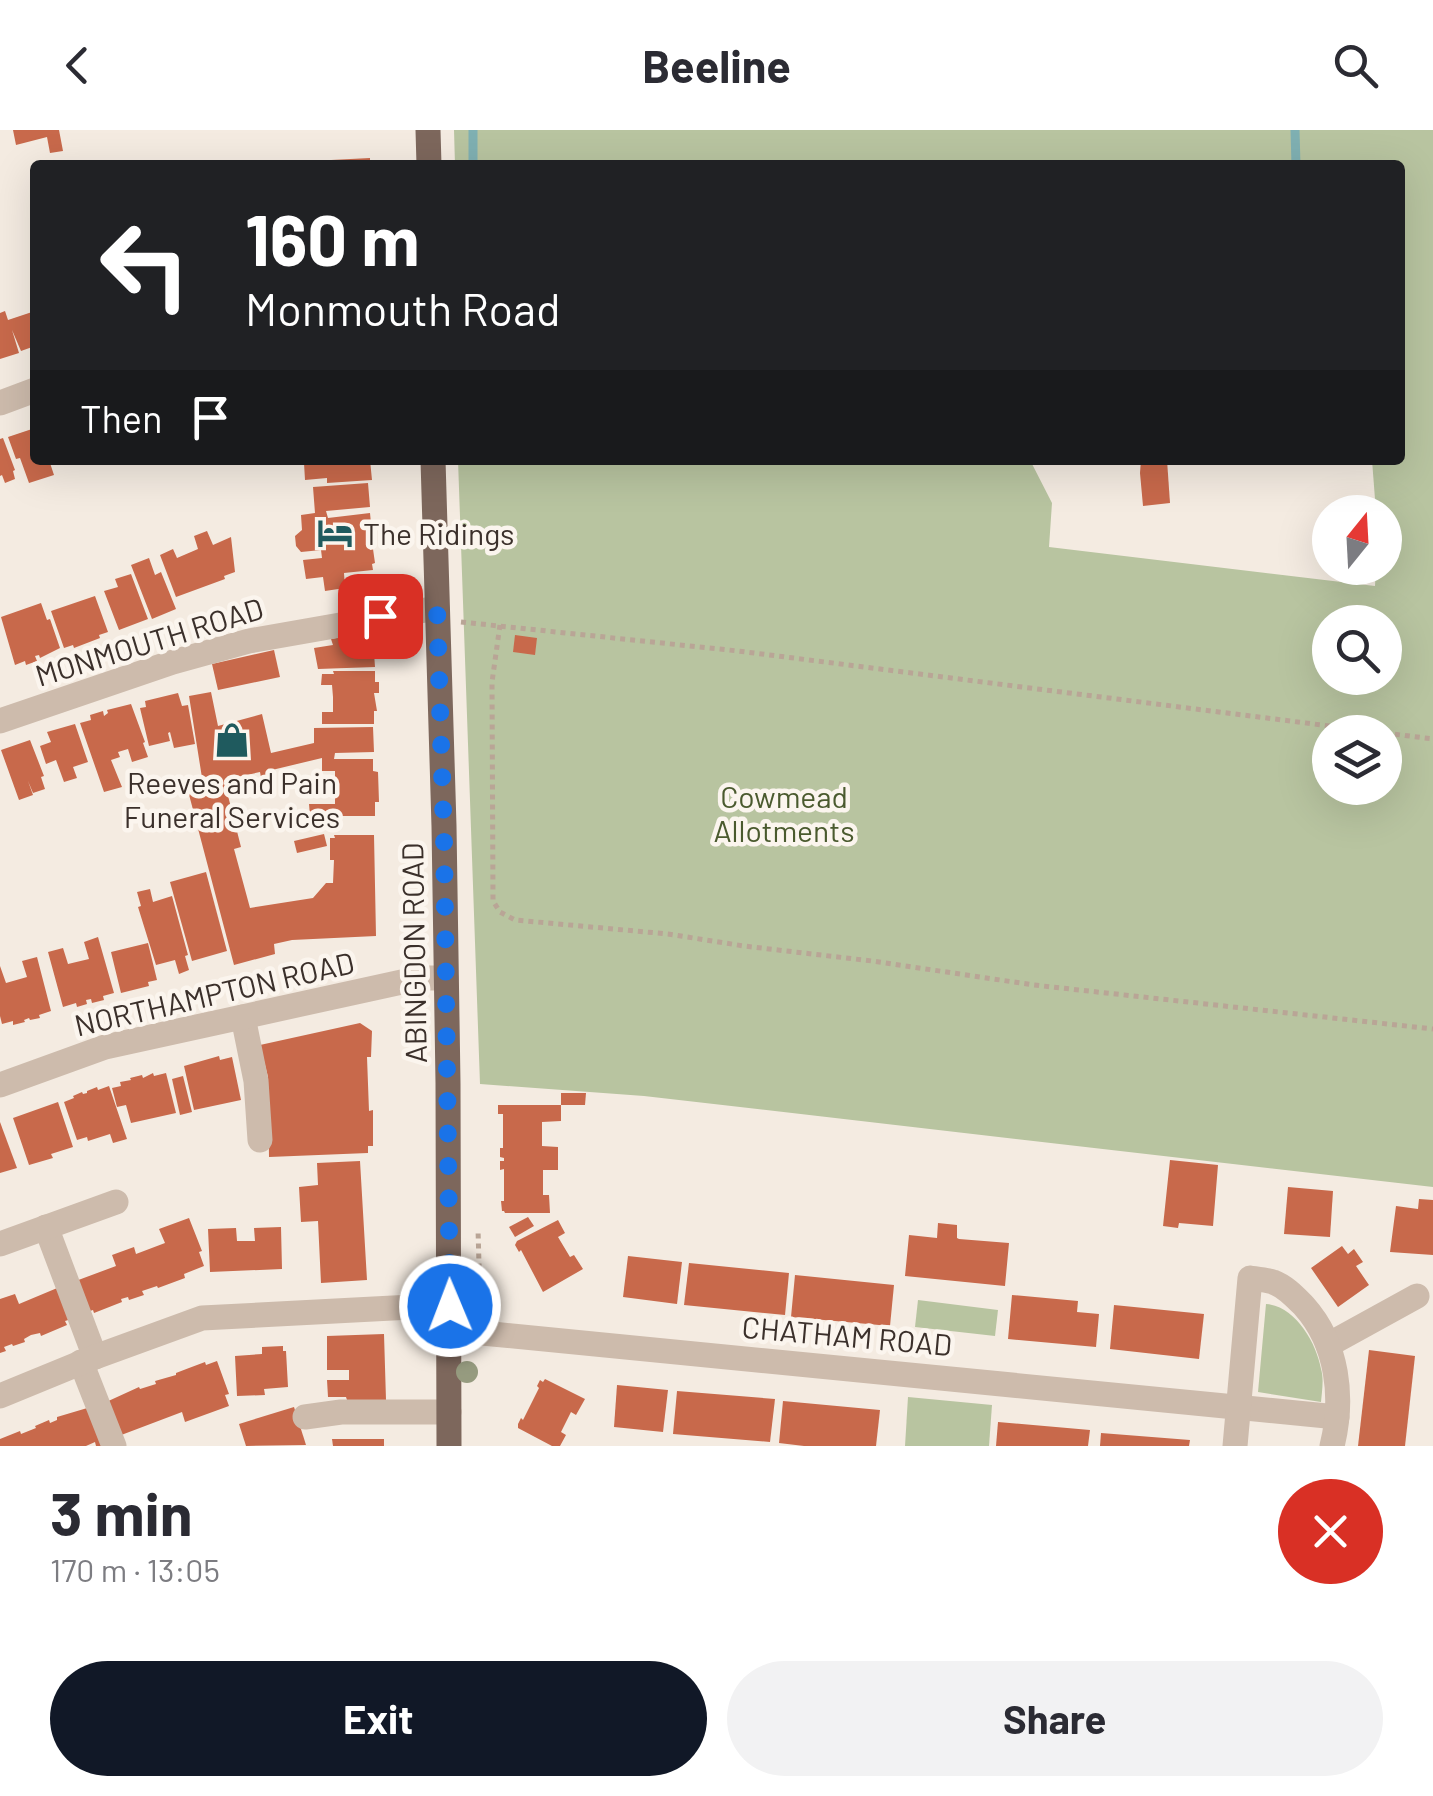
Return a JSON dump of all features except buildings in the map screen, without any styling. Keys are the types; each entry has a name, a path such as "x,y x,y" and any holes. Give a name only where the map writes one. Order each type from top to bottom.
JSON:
{"main road":[{"path":"428,130 429,160"},
{"name":"ABINGDON ROAD","path":"433,465 444,826 449,1446"}],"street":[{"path":"0,403 30,392"},
{"name":"MONMOUTH ROAD","path":"0,721 173,662 249,641 437,608"},
{"name":"NORTHAMPTON ROAD","path":"0,1085 105,1047 420,978 446,978"},
{"path":"243,1016 256,1081 260,1140"},
{"path":"0,1244 116,1202"},
{"path":"46,1228 114,1446"},
{"path":"1234,1446 1250,1278 1274,1282 1292,1294 1311,1314 1328,1345 1334,1363 1337,1417 1332,1446"},
{"path":"1328,1345 1417,1296"},
{"path":"0,1396 202,1318 450,1306"},
{"name":"CHATHAM ROAD","path":"449,1334 502,1335 1337,1417"},
{"path":"305,1418 341,1412 449,1412"}],"path":[{"path":"482,623 1312,724"},
{"path":"500,625 492,682 493,901 500,912 515,920 668,934 1034,985 1433,1029"},
{"path":"1402,736 1433,739"}],"green space":[{"name":"Cowmead Allotments","path":"454,130 1433,130 1433,1187 644,1096 480,1084 458,465 1033,465 1052,503 1049,547 1312,578 1312,585 1402,585 1402,495 1375,495 1372,465 1405,465 1405,160 455,160"},
{"path":"918,1300 998,1310 995,1336 915,1327"},
{"path":"1266,1304 1286,1311 1309,1337 1322,1373 1321,1402 1258,1392"},
{"path":"908,1397 992,1405 989,1446 905,1446"}],"waterway":[{"path":"473,130 473,160"},
{"path":"1295,130 1296,160"}],"place":[{"name":"The Ridings","path":"335,533"},
{"name":"Reeves and Pain Funeral Services","path":"232,740"}],"route":[{"path":"380,616 437,608 450,1306"}]}
